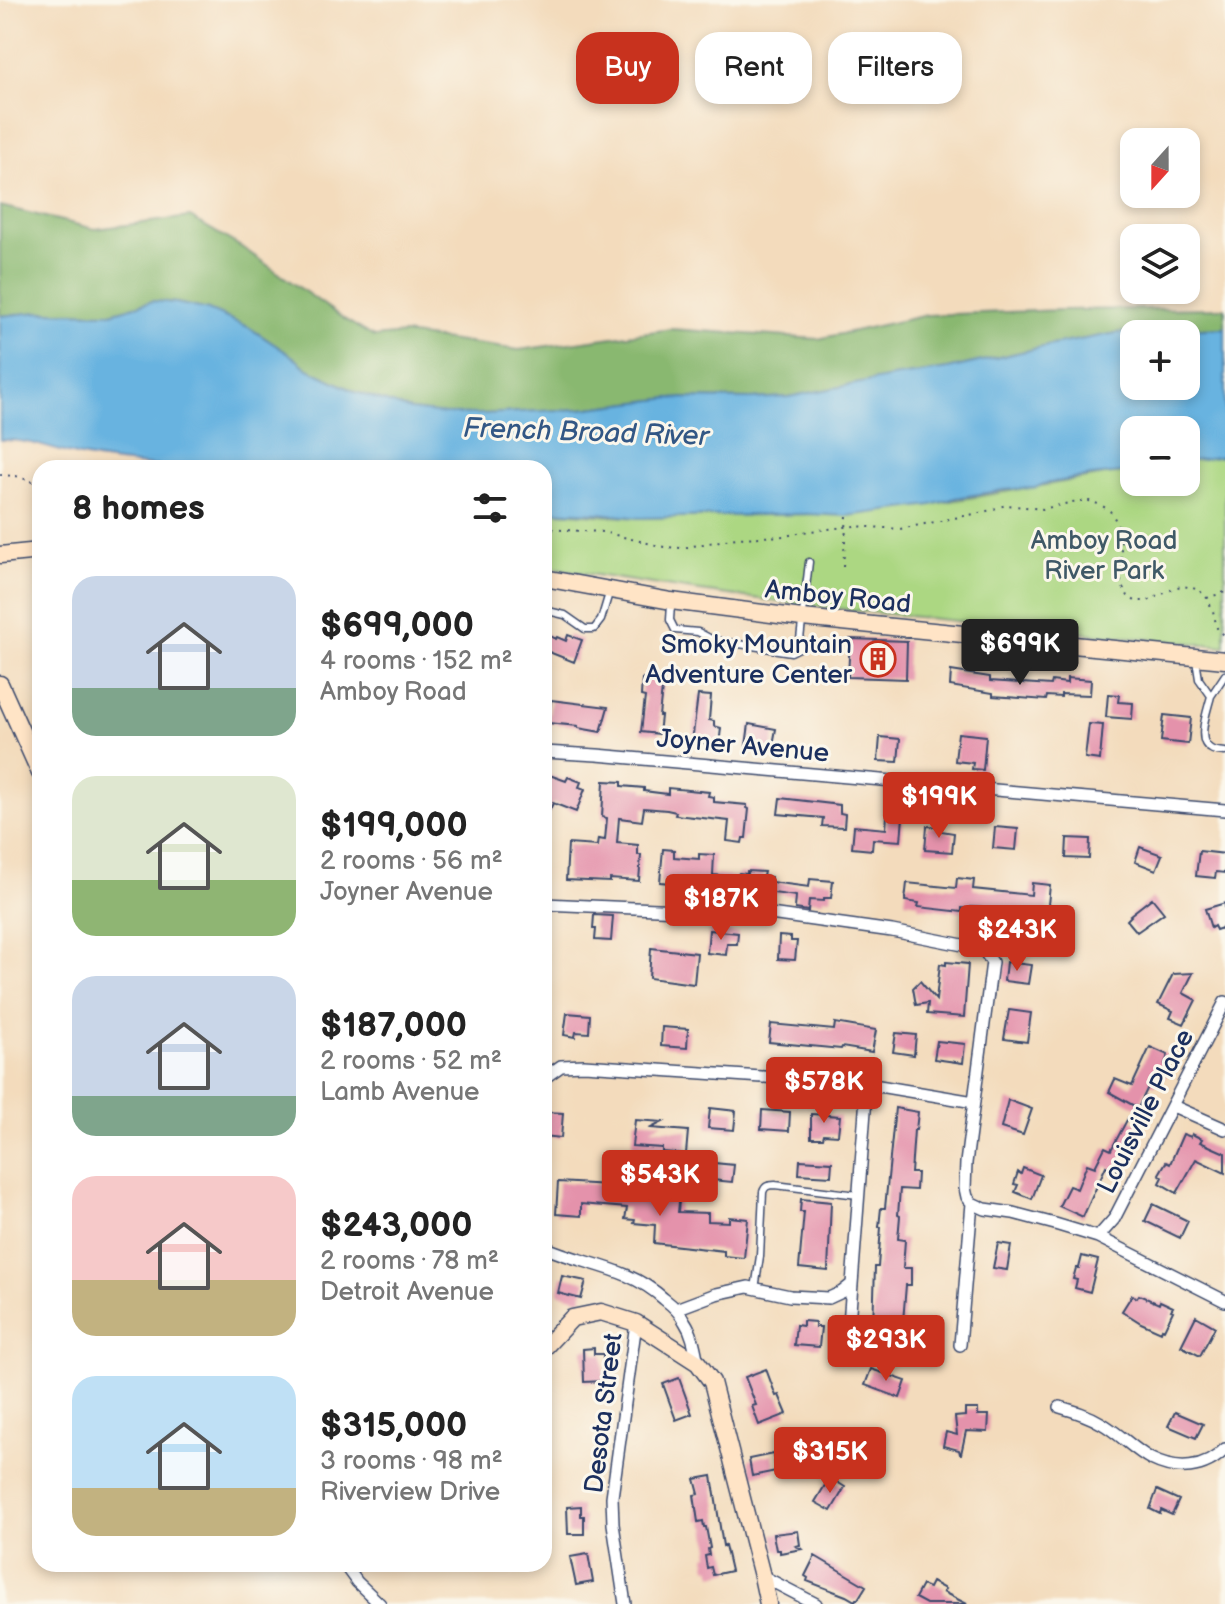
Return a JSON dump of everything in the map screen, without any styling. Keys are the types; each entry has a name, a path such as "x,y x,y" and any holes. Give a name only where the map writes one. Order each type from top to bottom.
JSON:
{"main road":[{"path":"0,555 32,552"},
{"name":"Amboy Road","path":"552,579 671,601 802,618 1225,660"},
{"path":"0,684 32,755"},
{"path":"552,1339 572,1318 601,1312 636,1323 698,1363 712,1382 768,1604"}],"street":[{"name":"Joyner Avenue","path":"552,752 1225,810"},
{"path":"552,904 770,914 892,931 983,949 992,962 966,1163 967,1197 985,1209 1013,1213 1098,1237 1225,1301"},
{"name":"Louisville Place","path":"1098,1237 1114,1219 1225,1002"},
{"path":"552,1072 561,1066 584,1065 867,1084 974,1102"},
{"path":"847,1351 867,1084"},
{"path":"1173,1106 1225,1129"},
{"path":"960,1345 972,1203"},
{"path":"552,1251 623,1272 649,1285 686,1322 698,1363"},
{"path":"676,1309 716,1294 748,1287 790,1296 829,1298 852,1284"},
{"name":"Desota Street","path":"625,1604 612,1497 636,1323"},
{"path":"1060,1407 1098,1421 1150,1458 1162,1463 1185,1467 1203,1465 1225,1449"},
{"path":"350,1572 380,1604"},
{"path":"762,1576 816,1604"}],"lane":[{"path":"671,601 670,620 675,630 698,632 713,640 791,652 799,648 809,562"},
{"path":"552,612 565,615 585,629 594,629 601,620 610,590"},
{"path":"1196,657 1199,679 1211,696"},
{"path":"1225,675 1211,696 1203,738 1211,750 1225,752"},
{"path":"755,1289 764,1188 775,1185 860,1195"}],"path":[{"path":"0,475 32,481"},
{"path":"552,529 589,530 664,547 682,548 736,538 786,536 846,527 894,529 1006,505 1043,509 1089,501 1110,511 1118,524 1121,584 1128,596 1135,601 1148,601 1183,586 1200,591 1213,611 1217,628 1225,636"},
{"path":"843,566 847,516"},
{"path":"1207,598 1225,592"}],"green space":[{"path":"0,206 95,229 190,217 243,248 374,337 404,334 519,350 671,329 818,339 927,315 1225,308 1225,328 1200,329 1200,320 1120,320 1120,333 948,369 788,397 670,398 581,409 445,414 410,410 356,392 308,369 248,327 208,310 177,303 153,301 111,313 39,312 0,316"},
{"name":"Amboy Road River Park","path":"1225,457 1225,646 798,604 552,567 552,512 639,518 807,514 939,503 1120,472 1120,496 1200,496 1200,458"}],"water":[{"name":"French Broad River","path":"153,301 208,310 248,327 308,369 356,392 410,410 445,414 581,409 670,398 788,397 948,369 1120,333 1120,400 1200,400 1200,329 1225,328 1225,456 1200,459 1200,416 1120,416 1120,473 847,516 639,518 552,511 552,460 94,459 26,442 0,440 0,316 39,312 111,313"}],"building":[{"path":"568,635 582,640 574,662 552,653 552,637 566,641"},
{"name":"Smoky Mountain Adventure Center","path":"850,639 907,641 906,679 848,677"},
{"path":"951,671 990,677 990,681 1051,685 1052,681 1067,683 1067,678 1091,680 1090,695 1061,694 1061,697 1047,696 1046,700 993,696 993,693 950,686"},
{"path":"642,679 663,680 659,734 641,732 645,697 641,696"},
{"path":"1108,694 1119,695 1118,702 1133,703 1132,719 1106,717"},
{"path":"698,695 711,696 709,720 721,728 719,745 692,742"},
{"path":"552,700 608,707 601,732 552,723"},
{"path":"1164,715 1191,718 1188,744 1161,741"},
{"path":"749,724 776,729 772,750 746,746"},
{"path":"1089,724 1103,725 1100,760 1085,758"},
{"path":"958,733 986,736 983,770 972,769 973,763 955,761"},
{"path":"880,737 900,739 898,762 878,761"},
{"path":"552,776 581,782 579,787 585,789 576,812 553,803"},
{"path":"604,781 622,782 622,786 668,794 668,788 709,792 708,796 714,797 714,802 747,805 746,838 742,843 727,841 729,821 644,808 642,821 619,818 617,843 638,845 638,855 641,855 639,881 566,880 568,844 597,846 598,839 605,840 607,818 602,817"},
{"path":"780,798 840,805 840,813 845,814 844,827 822,826 823,818 778,814"},
{"path":"887,815 903,817 901,841 873,839 872,850 852,848 854,826 886,829"},
{"path":"927,826 941,827 941,831 954,833 952,852 925,850"},
{"path":"995,827 1018,829 1016,850 993,848"},
{"path":"1067,838 1090,839 1089,859 1066,858"},
{"path":"1140,847 1162,855 1156,870 1135,862"},
{"path":"663,849 674,850 674,857 699,859 699,854 714,855 713,875 736,877 739,873 747,874 747,871 764,872 763,876 771,877 771,882 809,887 810,879 833,881 831,898 809,900 808,911 795,909 796,896 766,892 765,899 741,897 742,893 719,892 719,887 660,882"},
{"path":"1199,851 1225,854 1225,873 1216,872 1215,878 1196,876"},
{"path":"957,878 974,880 973,889 1031,895 1032,883 1050,885 1047,915 996,914 996,909 971,907 962,908 962,912 918,907 919,903 905,901 907,883 956,888"},
{"path":"1152,898 1164,913 1137,932 1127,920"},
{"path":"1225,903 1225,927 1211,928 1205,909"},
{"path":"594,915 613,916 611,941 595,940"},
{"path":"709,930 738,933 737,944 727,944 726,955 707,953"},
{"path":"779,936 797,941 795,960 778,959"},
{"path":"651,948 697,953 694,984 649,978"},
{"path":"946,962 968,964 964,1017 927,1014 928,1003 916,1005 913,988 920,981 936,1000 940,964 946,965"},
{"path":"1006,962 1031,965 1028,984 1004,981"},
{"path":"1193,973 1183,993 1196,1000 1184,1024 1170,1018 1173,1011 1158,1004 1173,974"},
{"path":"1009,1010 1031,1013 1027,1042 1004,1039"},
{"path":"567,1013 590,1015 589,1033 576,1032 575,1037 564,1035"},
{"path":"835,1023 876,1030 872,1052 769,1042 771,1024 834,1030"},
{"path":"662,1027 688,1029 687,1048 661,1046"},
{"path":"896,1033 916,1035 914,1055 893,1052"},
{"path":"937,1041 965,1044 963,1063 934,1059"},
{"path":"1150,1047 1168,1055 1165,1064 1171,1066 1165,1078 1160,1076 1155,1086 1150,1083 1138,1108 1109,1092 1115,1079 1132,1086"},
{"path":"1008,1100 1032,1109 1023,1135 1001,1128"},
{"path":"710,1108 736,1111 734,1130 708,1128"},
{"path":"895,1108 918,1112 911,1173 917,1173 916,1190 900,1189 898,1215 898,1239 905,1240 903,1268 911,1268 911,1285 906,1285 901,1346 872,1343 873,1336 869,1336 870,1326 873,1326 879,1227 881,1208 885,1208"},
{"path":"762,1110 790,1112 789,1131 761,1129"},
{"path":"552,1112 563,1113 561,1138 552,1137"},
{"path":"811,1114 840,1116 838,1135 824,1134 823,1138 811,1138"},
{"path":"1128,1118 1141,1125 1116,1172 1106,1166 1083,1217 1059,1206 1069,1186 1077,1189 1087,1164 1095,1167 1105,1147 1111,1150"},
{"path":"635,1120 663,1122 651,1128 688,1131 686,1154 662,1152 662,1148 632,1146"},
{"path":"1183,1134 1191,1137 1192,1134 1202,1139 1200,1142 1225,1153 1225,1173 1196,1159 1177,1193 1160,1183 1163,1177 1159,1174 1166,1162 1170,1164"},
{"path":"800,1160 832,1162 831,1176 799,1174"},
{"path":"704,1162 734,1165 732,1182 702,1179"},
{"path":"1023,1168 1041,1175 1032,1199 1015,1192 1018,1172 1021,1174"},
{"path":"558,1182 608,1185 609,1193 657,1199 658,1190 680,1192 678,1212 708,1213 708,1221 729,1222 729,1217 748,1219 744,1258 724,1256 724,1251 654,1243 655,1225 625,1219 627,1208 581,1204 581,1216 556,1214"},
{"path":"801,1199 831,1202 828,1271 799,1268 804,1212 800,1212"},
{"path":"1153,1204 1188,1221 1180,1238 1145,1221"},
{"path":"998,1243 1011,1245 1007,1270 993,1268"},
{"path":"1082,1256 1098,1260 1090,1292 1075,1288 1077,1280 1073,1279"},
{"path":"562,1276 586,1281 581,1299 558,1293"},
{"path":"1132,1295 1173,1307 1164,1330 1161,1332 1141,1323 1122,1311"},
{"path":"1196,1316 1215,1327 1200,1356 1181,1346"},
{"path":"803,1321 815,1322 815,1327 821,1327 819,1347 794,1345 796,1325 803,1326"},
{"path":"594,1348 594,1354 603,1354 604,1381 584,1382 583,1349"},
{"path":"766,1369 787,1414 759,1425 752,1406 756,1405 745,1377"},
{"path":"871,1369 906,1381 900,1398 865,1385"},
{"path":"679,1378 692,1414 676,1420 663,1384"},
{"path":"965,1409 978,1409 978,1415 989,1415 988,1432 966,1431 960,1454 959,1450 943,1446 946,1432 957,1435 955,1417 965,1416"},
{"path":"1175,1412 1203,1424 1196,1438 1168,1426"},
{"path":"773,1454 776,1471 752,1476 749,1459"},
{"path":"712,1476 723,1546 731,1571 713,1575 711,1567 707,1568 705,1556 709,1555 710,1548 706,1527 703,1521 698,1522 694,1495 699,1494 695,1479"},
{"path":"832,1479 845,1487 831,1511 815,1502"},
{"path":"1157,1490 1179,1500 1172,1515 1150,1509"},
{"path":"581,1506 584,1534 568,1534 567,1507"},
{"path":"798,1531 800,1545 796,1546 802,1549 780,1553 776,1550 773,1534"},
{"path":"588,1554 593,1582 576,1585 570,1557"},
{"path":"815,1556 866,1586 858,1599 855,1601 807,1581 805,1576"},
{"path":"932,1582 945,1589 943,1592 967,1604 926,1604 915,1598 922,1585 929,1588"}],"place":[{"name":"Smoky Mountain Adventure Center","path":"878,659"}]}
